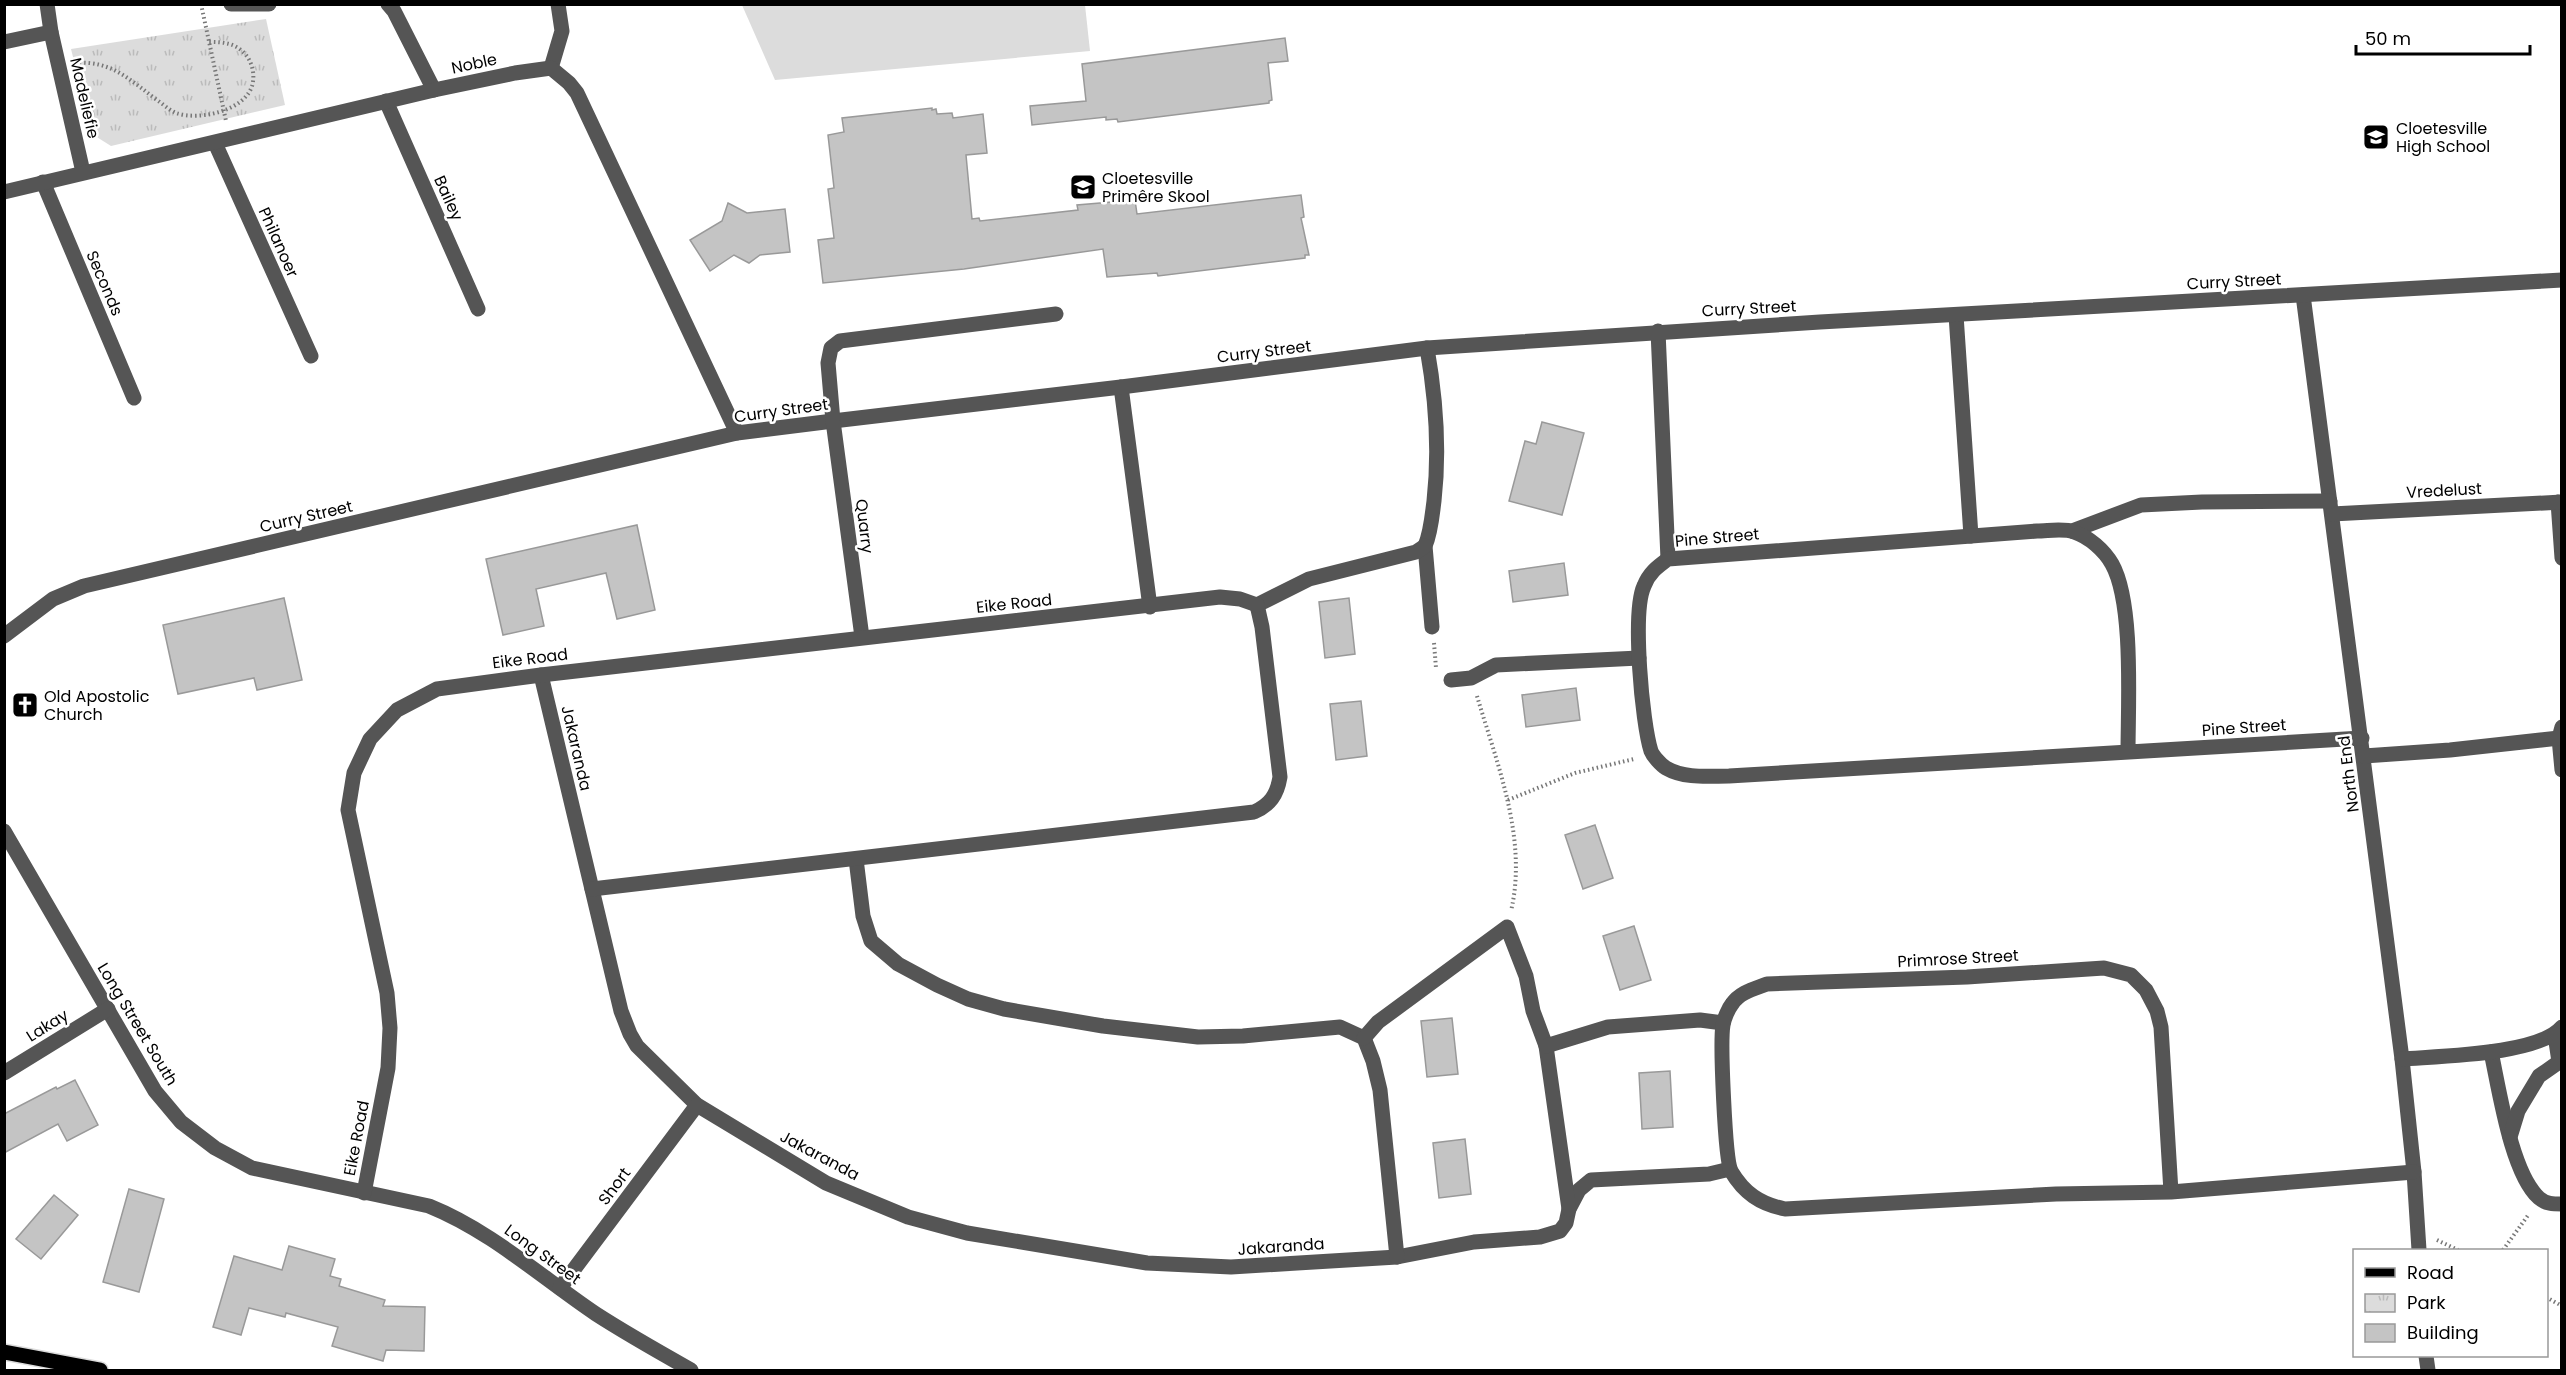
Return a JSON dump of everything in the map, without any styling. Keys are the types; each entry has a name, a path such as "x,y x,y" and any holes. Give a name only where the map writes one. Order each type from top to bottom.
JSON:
{"main road":[{"path":"4,1352 100,1371"}],"street":[{"name":"Madeliefie","path":"47,4 51,32 83,172"},
{"path":"231,4 269,4"},
{"path":"388,4 394,11 434,90"},
{"path":"558,4 562,31 551,68 569,82 577,93 737,433"},
{"path":"4,42 51,32"},
{"name":"Noble","path":"4,192 434,90 551,68"},
{"name":"Bailey","path":"386,101 478,309"},
{"name":"Philanoer","path":"215,143 311,356"},
{"name":"Seconds","path":"44,183 134,398"},
{"name":"Curry Street","path":"4,636 53,599 84,586 737,433 1426,348 1658,332 2562,280"},
{"name":"North End","path":"2303,295 2402,1059 2414,1172 2419,1249"},
{"name":"Quarry","path":"862,637 833,421 828,363 831,348 835,343 1056,314"},
{"path":"1956,315 1971,536"},
{"path":"1658,332 1668,559"},
{"path":"592,889 1234,816 1266,807 1278,788 1280,763 1257,605 1308,579 1416,552 1425,546 1430,536 1434,504 1438,433 1434,386 1426,348"},
{"path":"1121,387 1150,607"},
{"name":"Vredelust","path":"2072,531 2141,505 2202,502 2331,508 2560,502 2562,558"},
{"name":"Pine Street","path":"2072,531 2037,531 1668,559 1653,569 1643,586 1639,605 1639,658 1652,753 1665,768 1689,776 2362,738"},
{"path":"2072,531 2100,548 2112,564 2122,588 2127,633 2128,752"},
{"path":"1425,546 1432,627"},
{"name":"Eike Road","path":"364,1192 388,1068 390,1028 387,993 348,810 354,773 370,739 397,710 437,689 541,675 862,637 1150,607 1220,597 1240,599 1257,605"},
{"path":"1451,680 1471,678 1496,665 1639,658"},
{"name":"Jakaranda","path":"541,675 621,1011 630,1034 645,1055 697,1105 826,1183 908,1217 968,1233 1147,1263 1231,1267 1397,1257 1474,1242 1549,1234 1560,1231 1566,1223 1569,1209"},
{"path":"2364,756 2450,750 2560,733 2562,770"},
{"name":"Long Street South","path":"4,831 154,1091 181,1122 215,1148 252,1168 364,1192"},
{"path":"856,859 864,916 871,941 898,964 968,999 1004,1009 1103,1026 1198,1037 1244,1036 1340,1027 1364,1038 1373,1061 1380,1090 1397,1257"},
{"path":"1364,1038 1378,1022 1507,927 1526,976 1533,1011 1546,1046 1569,1209"},
{"name":"Primrose Street","path":"1730,1169 1722,1051 1723,1023 1732,1003 1746,991 1767,984 1967,977 2104,968 2131,975 2146,990 2157,1011 2161,1027 2171,1192"},
{"name":"Lakay","path":"4,1072 108,1009"},
{"path":"1546,1046 1608,1027 1700,1020 1723,1023"},
{"path":"2402,1059 2491,1052 2533,1043 2558,1031 2560,1062 2539,1076 2518,1111 2509,1140"},
{"path":"2491,1052 2509,1140 2530,1186 2539,1198 2547,1203 2562,1204"},
{"name":"Short","path":"560,1288 697,1105"},
{"path":"1569,1209 1579,1190 1591,1180 1709,1174 1730,1169 1747,1193 1767,1205 1785,1209 2056,1194 2171,1192 2414,1172"},
{"name":"Long Street","path":"364,1192 429,1206 455,1216 485,1234 621,1329 691,1371"}],"path":[{"path":"201,4 227,123"},
{"path":"60,69 82,62 108,66 175,112 189,115 224,111 238,105 248,96 253,82 253,69 248,57 237,46 209,42"},
{"path":"1471,678 1508,800 1517,865 1515,894 1507,927"},
{"path":"1508,800 1575,773 1652,753"},
{"path":"2504,1249 2539,1198"},
{"path":"2548,1298 2562,1306"}],"green space":[{"path":"742,5 1085,5 1090,51 775,80"},
{"path":"266,19 285,105 111,146 92,134 71,49"}],"building":[{"path":"1285,38 1288,61 1268,63 1272,100 1269,103 1118,122 1117,119 1106,120 1106,117 1032,125 1030,106 1086,101 1082,64"},
{"path":"932,108 932,110 936,109 937,114 952,113 953,118 983,114 987,153 966,155 972,219 979,218 980,221 1078,210 1077,205 1135,200 1137,214 1301,195 1304,217 1301,218 1309,255 1305,255 1305,258 1158,276 1157,273 1107,277 1103,249 964,269 823,283 818,240 834,238 828,189 834,188 828,135 844,132 842,118"},
{"path":"728,203 747,213 785,209 790,252 760,255 749,263 734,255 710,271 690,240 722,221"},
{"path":"1542,422 1584,433 1562,515 1509,501 1525,441 1536,444"},
{"path":"637,525 655,610 617,619 606,573 536,589 544,626 503,635 486,559"},
{"path":"1564,563 1568,595 1513,602 1509,571"},
{"path":"284,598 302,680 257,690 254,678 178,694 163,625"},
{"path":"1349,598 1355,654 1325,658 1319,602"},
{"path":"1576,688 1580,720 1526,727 1522,695"},
{"path":"1361,701 1367,756 1336,760 1330,704"},
{"path":"1595,825 1613,878 1583,889 1565,835"},
{"path":"1634,926 1651,980 1620,990 1603,936"},
{"path":"1452,1018 1458,1074 1427,1077 1421,1021"},
{"path":"1670,1071 1673,1127 1642,1129 1639,1073"},
{"path":"75,1080 98,1125 67,1141 58,1124 4,1153 4,1114 56,1087 57,1089"},
{"path":"1465,1139 1471,1194 1439,1198 1433,1143"},
{"path":"129,1189 164,1199 139,1292 103,1282"},
{"path":"54,1195 78,1215 41,1259 16,1239"},
{"path":"289,1246 335,1259 330,1276 341,1279 339,1286 385,1300 383,1306 425,1307 424,1351 386,1350 383,1361 332,1346 338,1327 286,1313 285,1317 249,1308 241,1335 213,1327 234,1256 282,1270"}],"place":[{"name":"Cloetesville High School","path":"2376,137"},
{"name":"Cloetesville Primêre Skool","path":"1083,187"},
{"name":"Old Apostolic Church","path":"25,705"}]}
